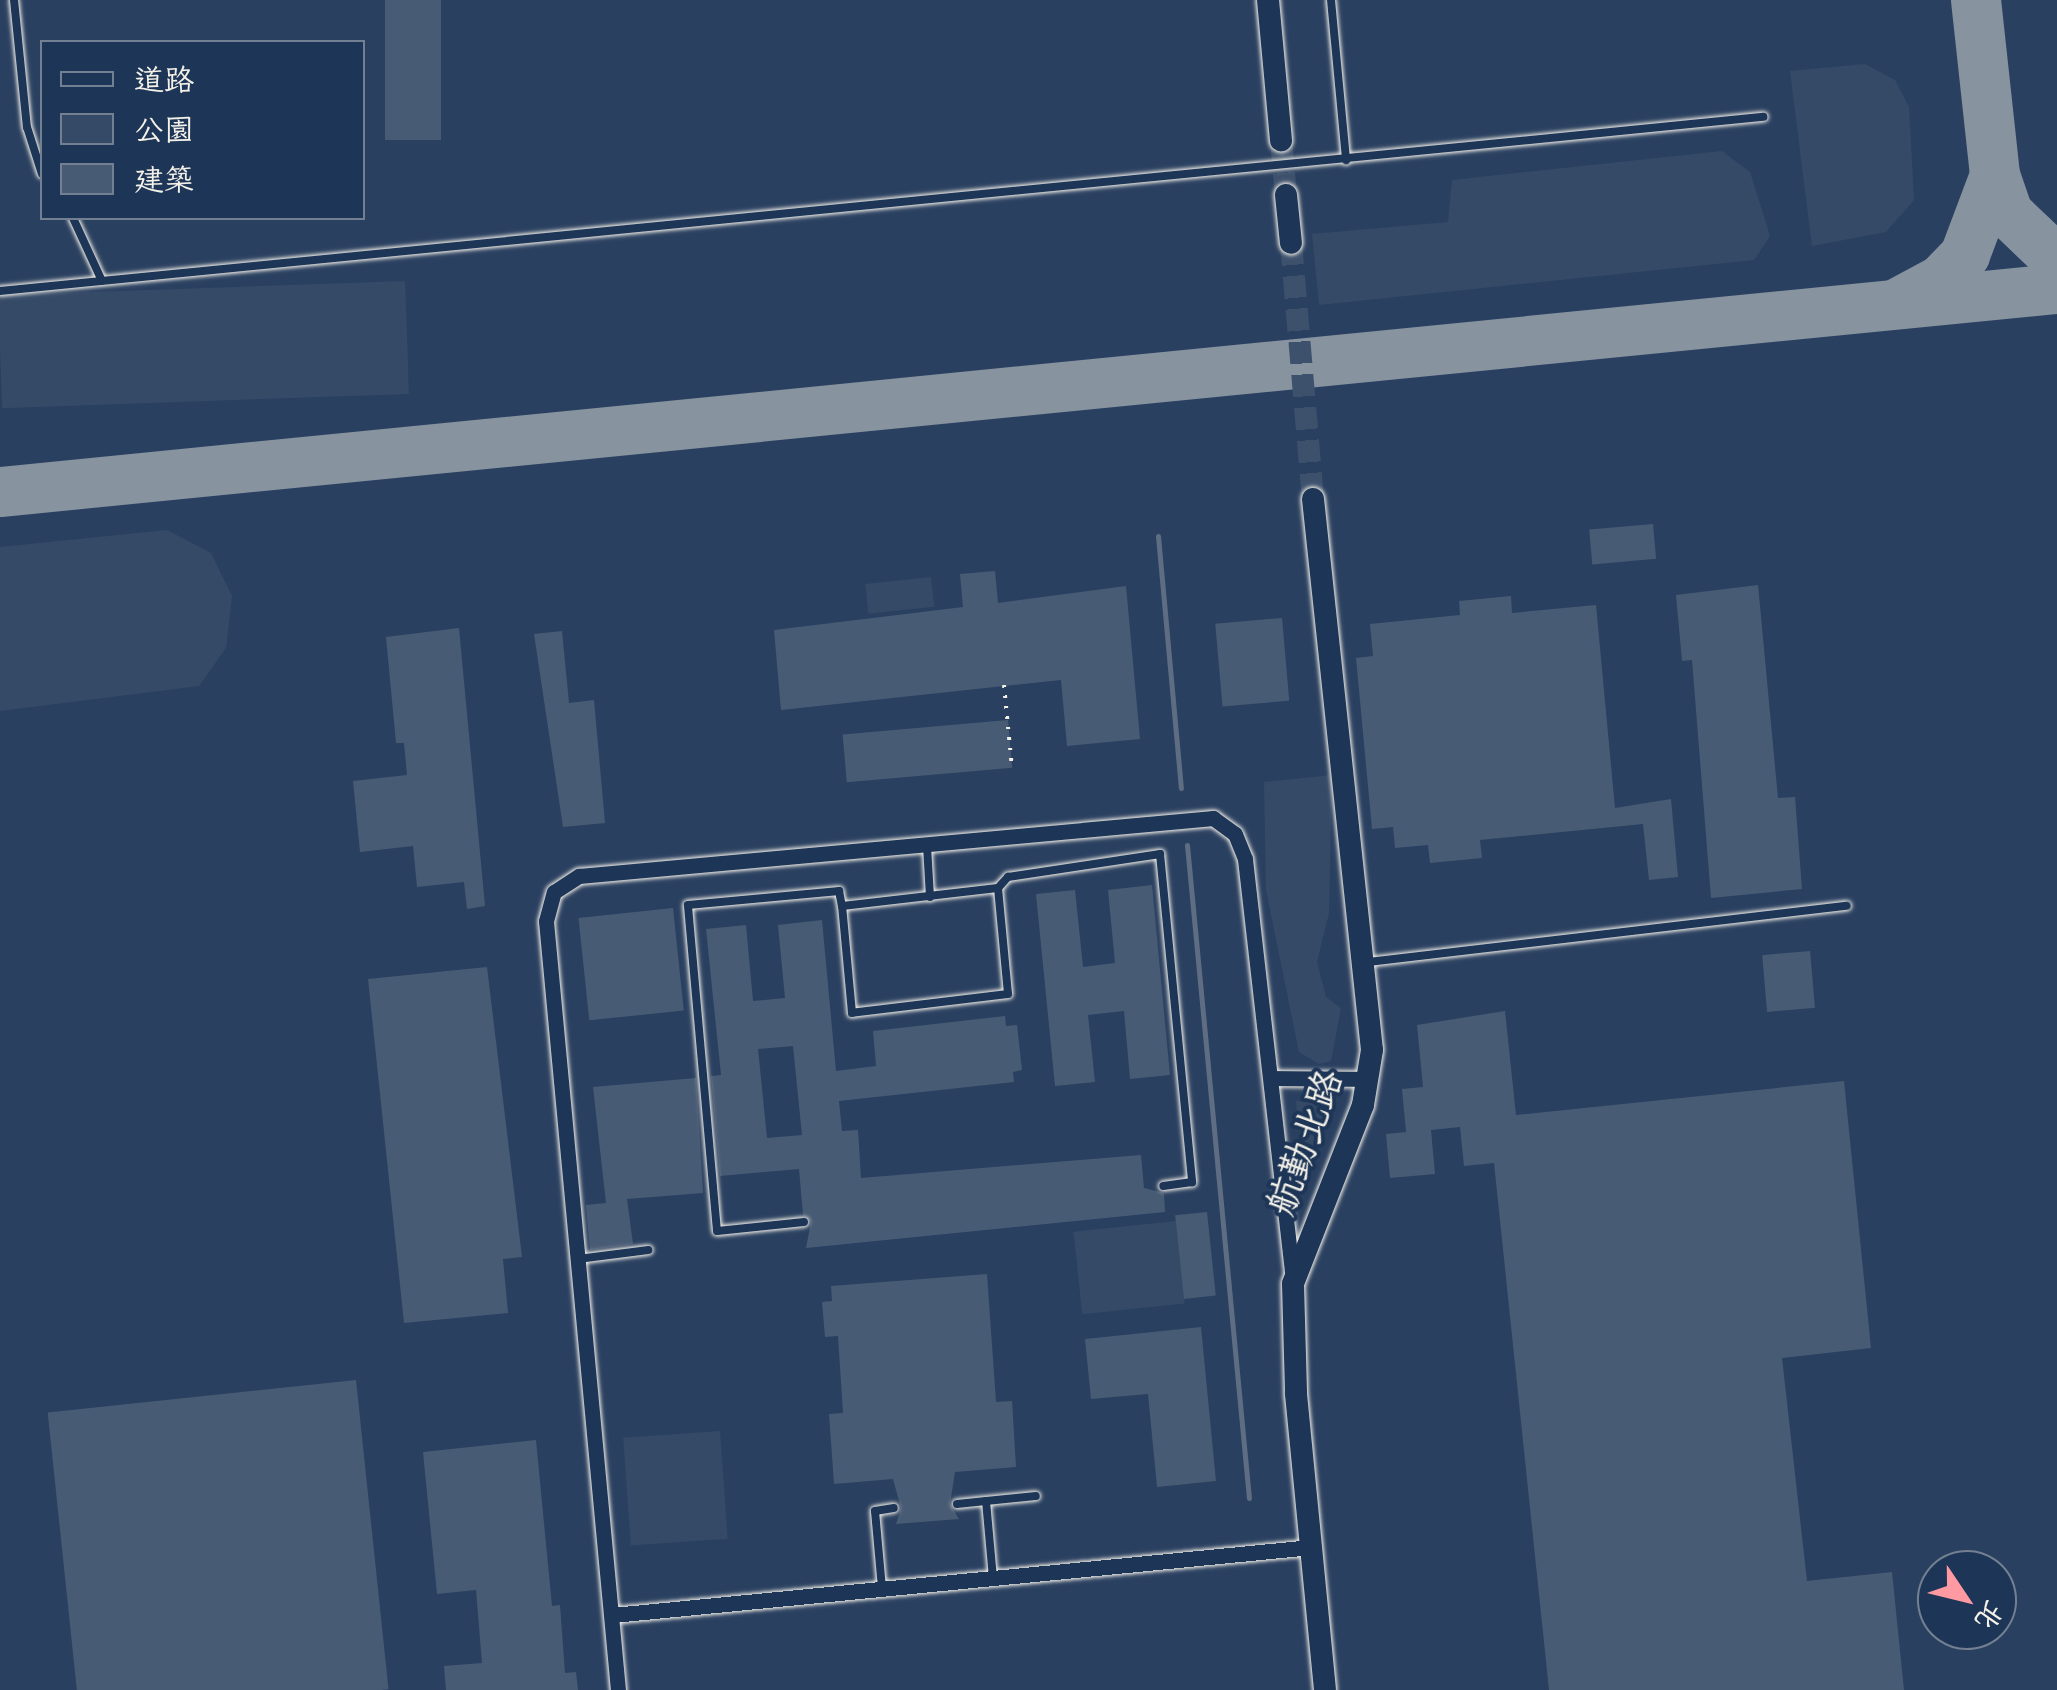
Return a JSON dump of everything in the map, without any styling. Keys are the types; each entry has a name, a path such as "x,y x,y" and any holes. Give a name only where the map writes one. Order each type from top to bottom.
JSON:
{"street":[{"path":"1268,0 1281,140"},
{"path":"1286,195 1291,243"},
{"name":"航勤北路","path":"1313,499 1364,963 1367,1079 1293,1284 1311,1547 1326,1690"},
{"path":"618,1690 546,921 554,892 579,876 1213,818 1235,834 1245,859 1274,1078 1293,1284"},
{"path":"1274,1078 1367,1079"},
{"path":"612,1615 1311,1547"}],"lane":[{"path":"14,0 27,126 40,168"},
{"path":"1331,0 1346,160"},
{"path":"0,291 1763,117"},
{"path":"74,220 102,281"},
{"path":"927,842 930,897"},
{"path":"842,906 998,888 1008,877 1160,854 1192,1182 1163,1186"},
{"path":"804,1222 717,1232 688,905 840,892 852,1013 1008,994 998,888"},
{"path":"1364,963 1847,906"},
{"path":"578,1259 648,1250"},
{"path":"958,1504 1036,1496"},
{"path":"986,1501 993,1578"},
{"path":"882,1588 875,1511 894,1508"}],"path":[{"path":"1004,686 1012,768"}],"shaded area":[{"path":"0,0 2057,0 2057,1690 0,1690"}],"green space":[{"path":"1865,64 1895,80 1909,107 1914,200 1886,232 1812,246 1790,71"},
{"path":"1722,151 1750,172 1770,236 1754,260 1319,305 1312,234 1448,222 1452,180"},
{"path":"405,281 409,394 2,408 0,295"},
{"path":"167,530 211,553 232,596 226,648 199,686 0,711 0,547"},
{"path":"931,577 934,607 868,614 865,584"},
{"path":"1332,775 1329,913 1317,962 1326,997 1341,1008 1331,1061 1319,1064 1299,1052 1266,890 1264,782"},
{"path":"1296,1101 1333,1105 1303,1169"},
{"path":"1176,1221 1185,1304 1082,1314 1074,1232"},
{"path":"720,1431 728,1539 631,1546 623,1438"}],"building":[{"path":"385,0 441,0 441,140 385,140"},
{"path":"1653,524 1656,559 1592,564 1589,530"},
{"path":"995,571 998,603 1126,586 1140,739 1067,746 1061,680 781,710 774,630 963,607 960,574"},
{"path":"1758,585 1778,798 1795,797 1802,889 1711,898 1692,660 1682,661 1676,595"},
{"path":"1511,596 1512,613 1596,605 1615,808 1671,799 1678,877 1649,880 1643,824 1480,840 1482,858 1430,863 1428,845 1395,848 1393,827 1372,829 1356,658 1373,656 1370,624 1460,615 1459,601"},
{"path":"1282,618 1289,701 1222,707 1215,624"},
{"path":"459,628 485,906 467,909 464,882 417,887 413,846 360,852 353,781 407,775 404,743 396,743 386,637"},
{"path":"562,631 569,703 594,700 605,823 563,827 534,634"},
{"path":"1008,720 1012,768 847,782 843,734"},
{"path":"1152,885 1170,1075 1130,1079 1124,1011 1088,1015 1095,1082 1055,1086 1036,894 1075,890 1083,967 1115,963 1108,890"},
{"path":"673,908 684,1010 589,1020 579,918"},
{"path":"822,920 836,1071 876,1066 873,1031 1005,1016 1006,1026 1017,1025 1022,1070 1013,1072 1014,1082 839,1101 842,1131 858,1130 861,1178 1141,1155 1144,1188 1164,1193 1165,1212 806,1248 811,1222 803,1215 799,1169 720,1176 711,1076 721,1075 706,929 746,925 753,1001 785,998 778,925","holes":["793,1046 802,1135 767,1138 758,1049"]},
{"path":"1810,951 1815,1008 1767,1012 1762,955"},
{"path":"487,967 522,1257 503,1259 508,1313 404,1323 368,979"},
{"path":"1505,1011 1516,1115 1844,1081 1871,1348 1782,1358 1807,1581 1892,1572 1904,1690 1549,1690 1494,1163 1464,1166 1460,1127 1431,1130 1435,1174 1390,1178 1386,1134 1406,1132 1402,1089 1423,1087 1417,1025"},
{"path":"696,1078 703,1193 627,1199 633,1244 590,1250 586,1205 606,1203 593,1087"},
{"path":"1207,1212 1216,1296 1184,1299 1175,1215"},
{"path":"987,1274 996,1402 1012,1401 1016,1467 955,1472 950,1504 959,1519 896,1524 901,1508 893,1479 834,1484 829,1414 843,1413 838,1336 825,1337 822,1302 832,1301 831,1286"},
{"path":"1201,1327 1216,1481 1157,1487 1148,1394 1091,1399 1085,1339"},
{"path":"356,1380 389,1689 77,1690 48,1412"},
{"path":"536,1440 552,1606 560,1605 565,1673 576,1672 578,1690 446,1690 444,1666 482,1663 476,1590 437,1594 423,1452"}],"waterway":[{"path":"1158,536 1181,788"},
{"path":"1187,845 1249,1498"}],"taxiway":[{"path":"1976,0 1995,175 2008,213 2057,260"},
{"path":"1898,303 1941,280 1965,255 1995,175"},
{"path":"0,492 2057,289"}],"tunnel":[{"path":"1281,140 1286,195"},
{"path":"1291,243 1313,499"}]}
